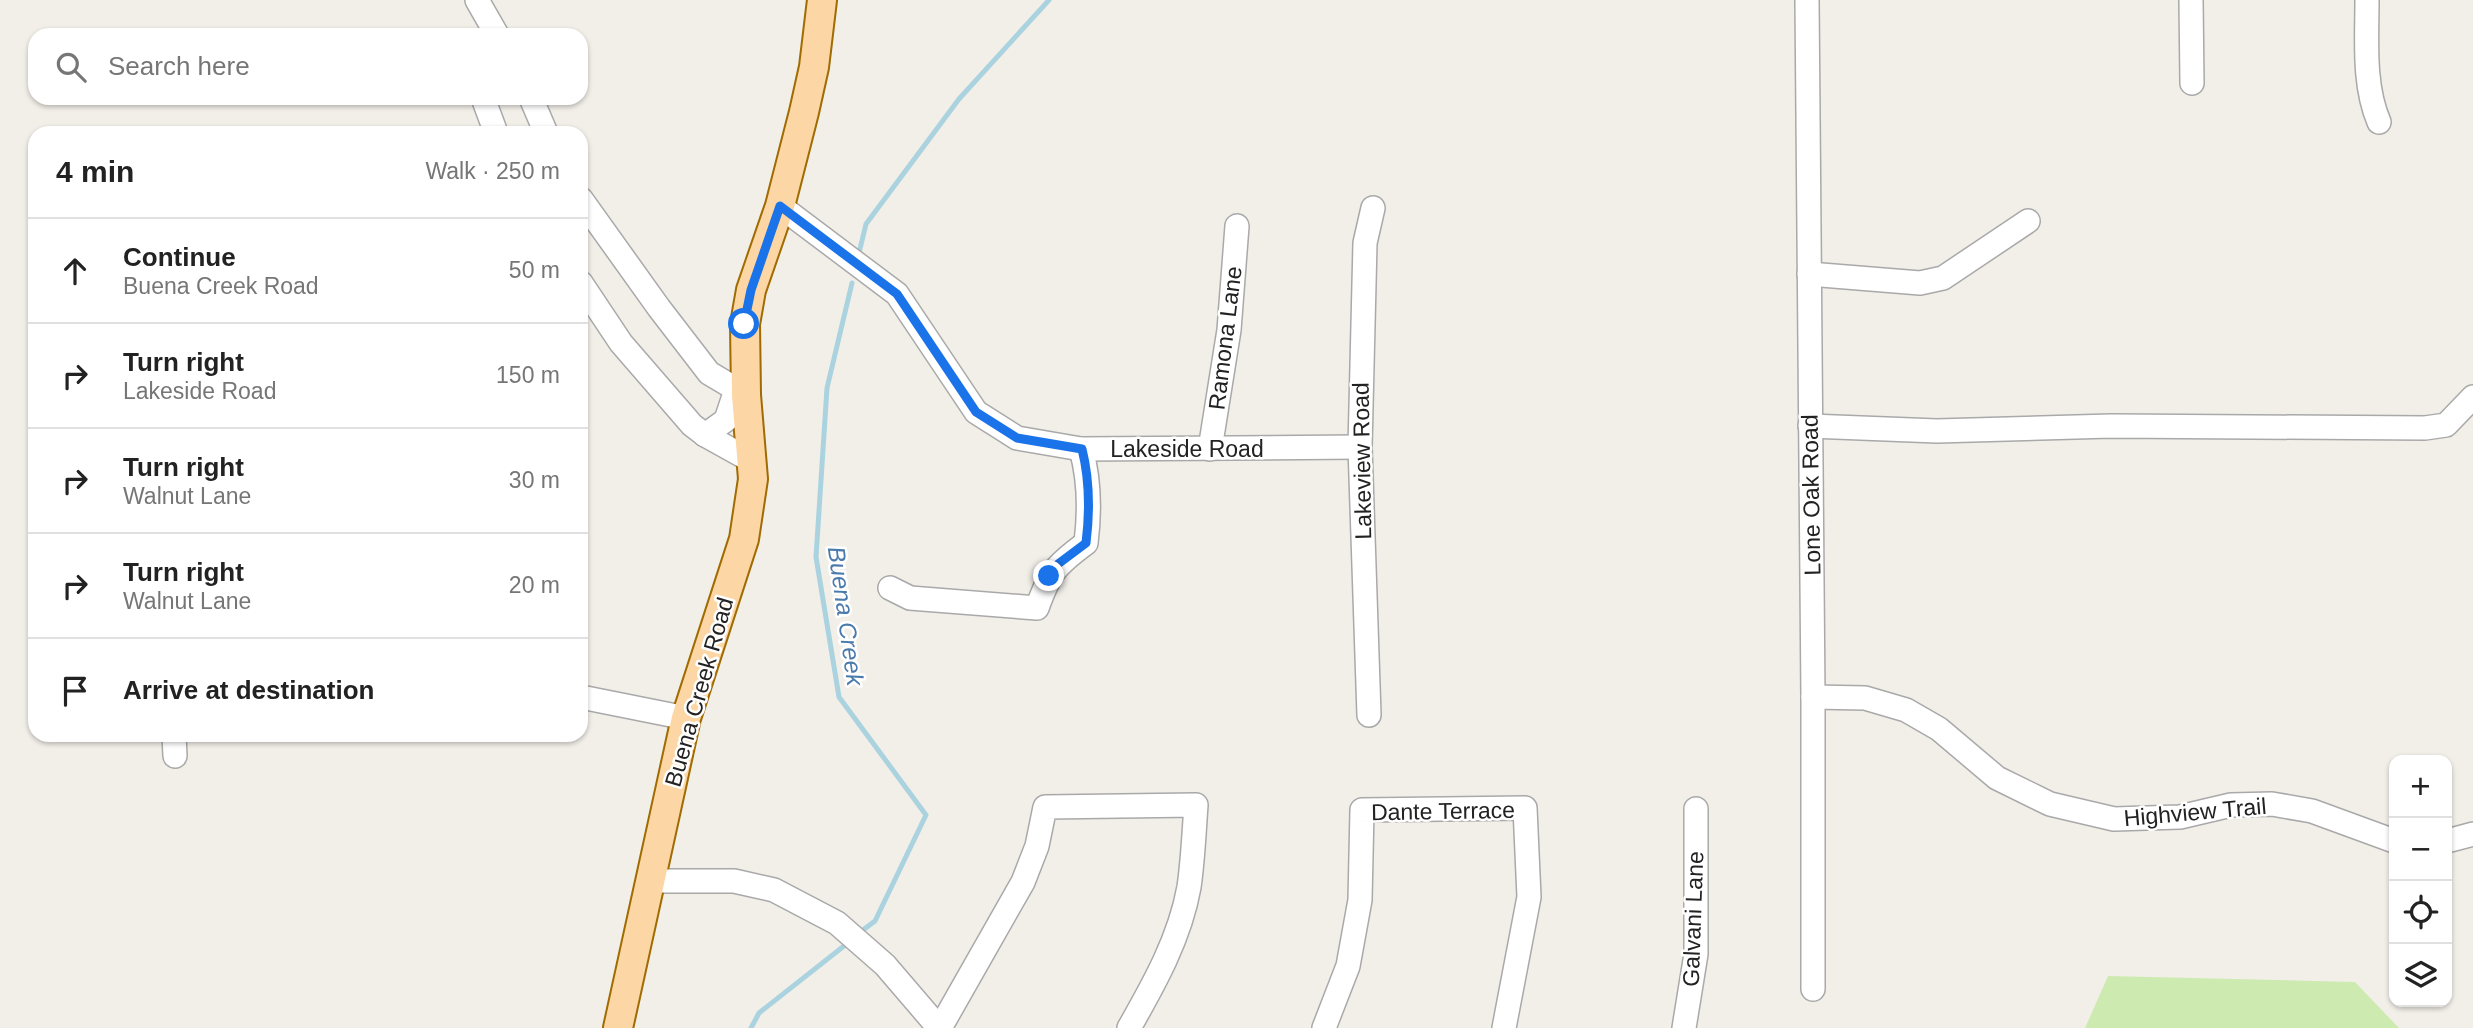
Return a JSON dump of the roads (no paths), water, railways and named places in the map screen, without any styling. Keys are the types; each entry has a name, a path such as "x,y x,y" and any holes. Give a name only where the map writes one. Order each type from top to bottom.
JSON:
{"main road":[{"name":"Buena Creek Road","path":"618,1028 686,718 744,539 753,479 741,392 744,324 751,290 780,206 814,67 822,0"}],"street":[{"path":"477,0 493,28"},
{"name":"Lone Oak Road","path":"1807,0 1813,989"},
{"path":"2191,0 2192,83"},
{"path":"2367,0 2368,80 2372,106 2378,122"},
{"path":"486,105 493,126"},
{"path":"534,105 543,126"},
{"name":"Lakeside Road","path":"780,206 897,294 976,412 1017,438 1082,449 1360,447"},
{"name":"Lakeview Road","path":"1369,715 1360,447 1365,243 1373,208"},
{"path":"588,209 709,373 741,392 726,419 705,435"},
{"path":"1809,274 1920,283 1943,278 2028,221"},
{"name":"Ramona Lane","path":"1210,449 1229,330 1237,226"},
{"path":"588,293 621,342 691,425 750,460"},
{"path":"1810,426 1937,431 2111,426 2425,428 2446,425 2473,397"},
{"path":"890,588 910,598 1037,608 1049,576 1058,564 1086,543 1089,512 1087,471 1082,449"},
{"name":"Highview Trail","path":"1813,697 1865,698 1906,710 1939,729 1997,778 2050,804 2114,819 2180,817 2231,805 2272,804 2312,811 2389,839"},
{"path":"588,698 686,718"},
{"path":"649,880 734,880 774,890 836,923 885,965 939,1028 1023,882 1037,846 1045,807 1196,805 1188,887 1181,920 1159,974 1129,1028"},
{"name":"Dante Terrace","path":"1324,1028 1348,966 1360,900 1362,810 1525,808 1529,897 1504,1028"},
{"name":"Galvani Lane","path":"1684,1028 1696,954 1696,809"},
{"path":"2452,840 2473,834"}],"waterway":[{"name":"Buena Creek","path":"859,253 866,224 959,99 1049,0"},
{"name":"Buena Creek","path":"852,283 827,388 816,557 839,697 926,815 875,921 859,933"},
{"name":"Buena Creek","path":"751,1028 759,1013 849,942"}]}
